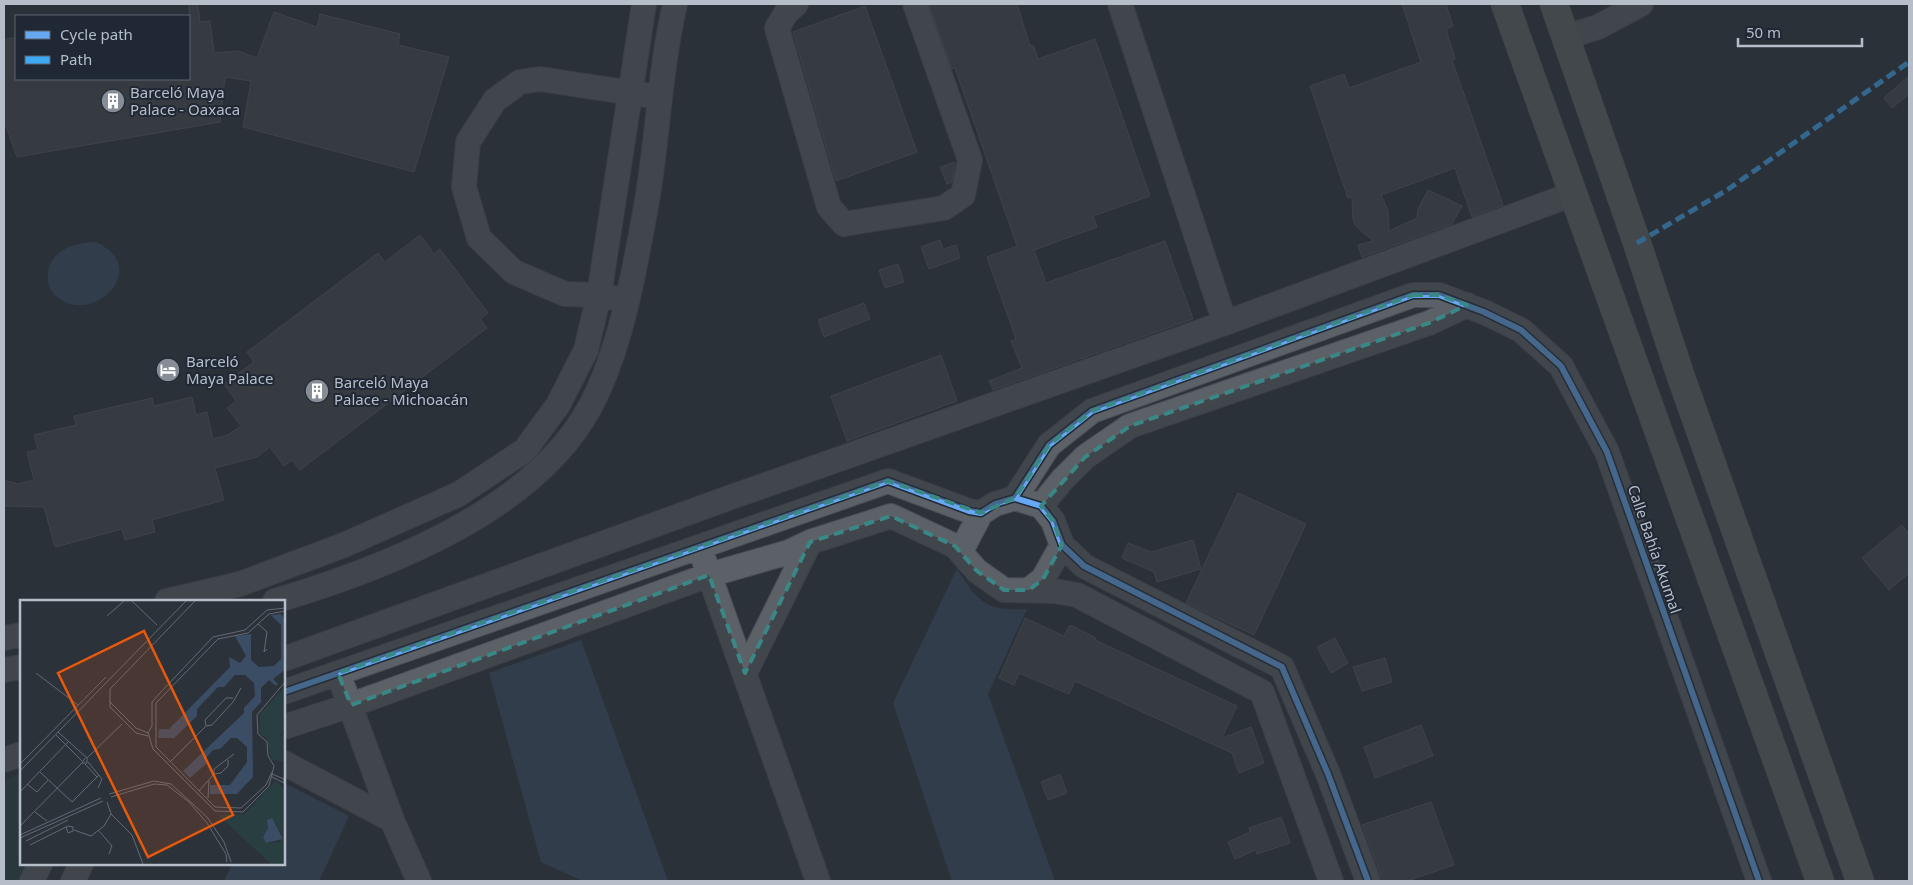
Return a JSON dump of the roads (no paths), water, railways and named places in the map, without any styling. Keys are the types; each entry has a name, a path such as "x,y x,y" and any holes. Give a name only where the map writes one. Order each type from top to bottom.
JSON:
{"highway":[{"path":"1505,4 1820,881"},
{"path":"1554,4 1680,374 1860,881"}],"street":[{"path":"171,600 240,584 344,545 459,494 525,450 558,405 586,350 599,295 644,4"},
{"path":"279,600 327,586 432,542 517,490 560,449 590,408 610,359 627,301 647,199 666,44 675,4"},
{"path":"796,4 786,13 776,28 829,207 844,224 944,208 963,195 970,160 915,4"},
{"path":"1120,4 1225,323"},
{"path":"1566,37 1598,26 1641,4"},
{"path":"627,301 599,295 565,294 514,272 479,238 464,186 468,142 495,100 520,82 540,79 660,96"},
{"path":"285,659 732,496 1225,323 1573,194"},
{"name":"Calle Bahía Akumal","path":"1014,498 1049,445 1092,411 1413,295 1439,295 1467,305 1521,330 1562,366 1607,452 1759,881"},
{"path":"1041,506 1062,480 1085,457 1130,426 1429,323 1467,305"},
{"path":"285,692 888,481 969,511 981,513"},
{"path":"961,551 981,513 995,504 1014,498 1041,506 1053,521 1062,545 1084,566 1282,667 1328,774 1368,881"},
{"path":"285,727 351,705 709,575 789,552 810,542 891,516 961,551 977,571 1004,590 1054,591 1077,595 1262,692 1331,881"},
{"path":"745,673 810,542"},
{"path":"1029,590 1042,580 1062,545"},
{"path":"699,546 818,881"},
{"path":"293,564 301,594"},
{"path":"4,638 20,634"},
{"path":"4,670 20,667"},
{"path":"338,673 392,820 419,881"},
{"path":"4,760 20,754"},
{"path":"285,765 392,820"},
{"path":"32,881 40,865"},
{"path":"73,881 81,865"}],"water":[{"path":"95,242 112,253 119,266 118,279 110,291 98,300 84,305 68,303 54,294 51,289 48,279 50,265 54,258 65,249"},
{"path":"957,569 971,590 992,606 1027,609 988,694 1055,881 952,881 893,703"},
{"path":"581,640 668,881 583,881 541,862 489,673"},
{"path":"285,784 349,816 319,881 224,881 232,865 285,865"}],"place":[{"name":"Barceló Maya Palace - Oaxaca","path":"113,101"},
{"name":"Barceló Maya Palace","path":"168,370"},
{"name":"Barceló Maya Palace - Michoacán","path":"317,391"}]}
